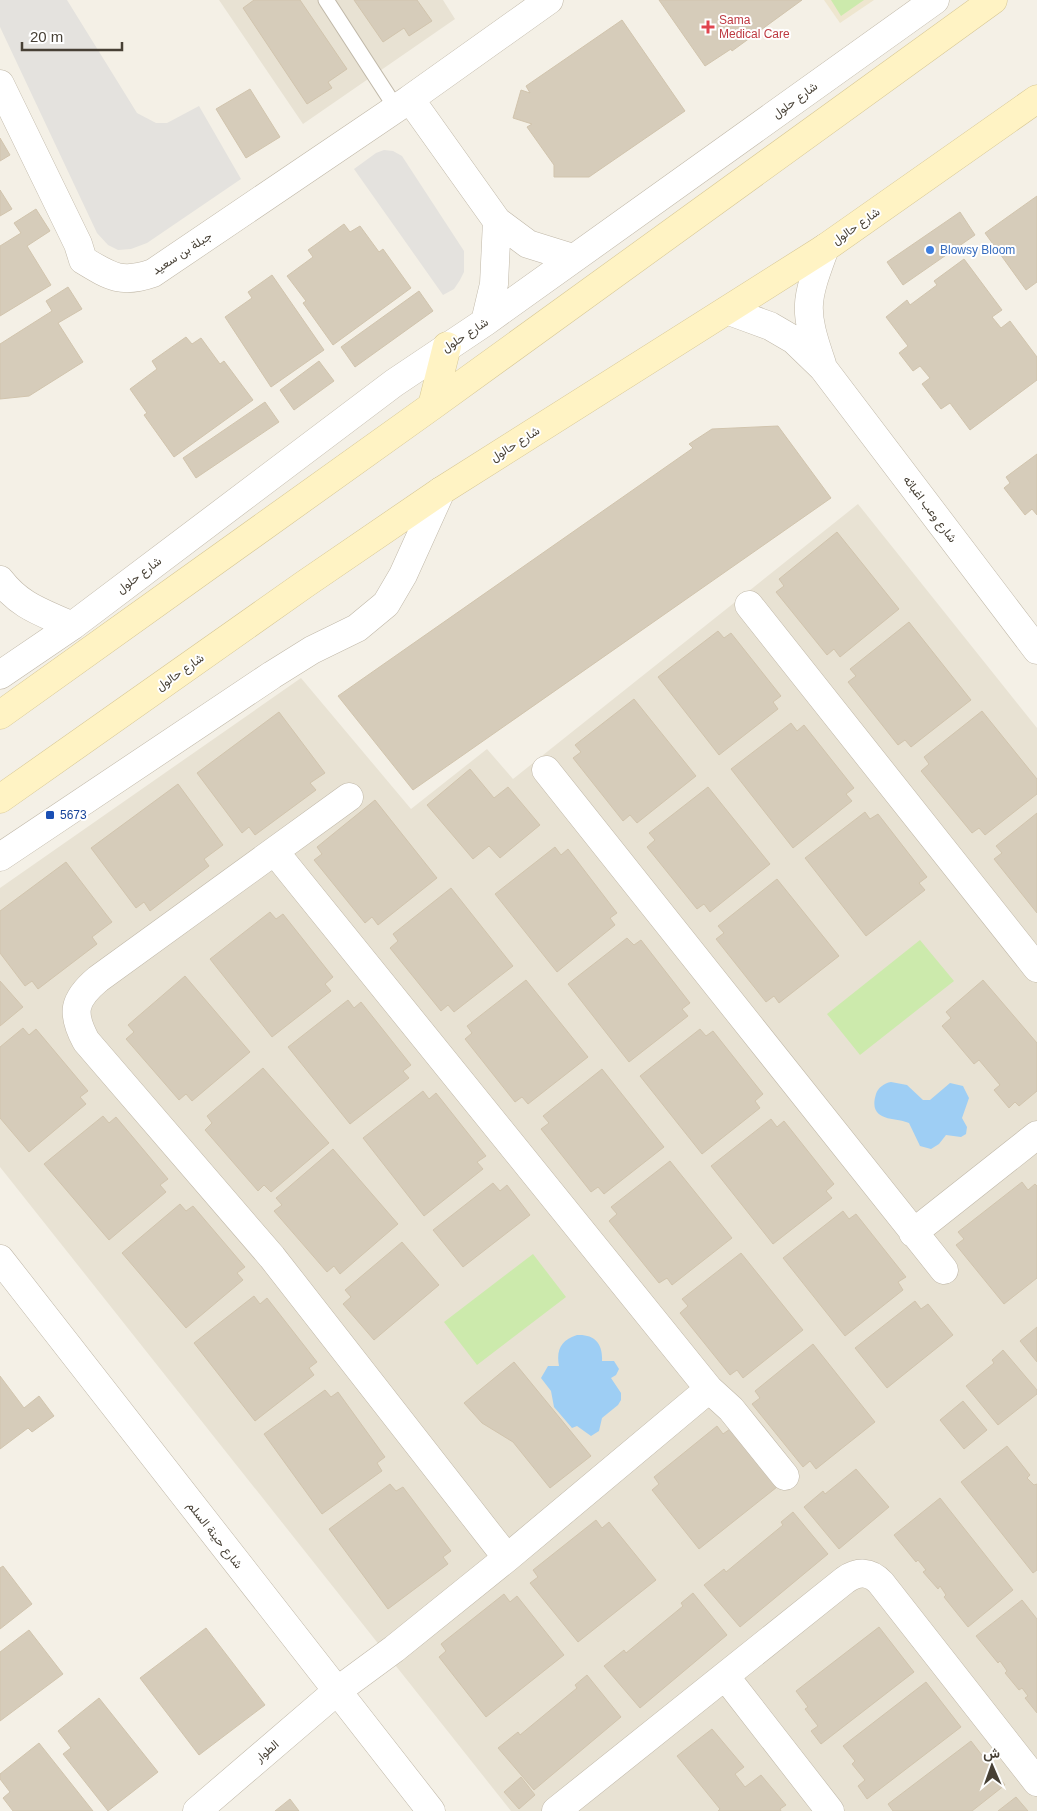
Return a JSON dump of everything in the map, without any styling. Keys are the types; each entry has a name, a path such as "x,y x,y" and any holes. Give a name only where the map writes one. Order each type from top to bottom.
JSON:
{"main road":[{"path":"0,715 432,406 993,0"},
{"name":"شارع حالول","path":"0,799 304,584 441,491 825,248 1037,99"},
{"path":"432,406 447,346"}],"street":[{"name":"جبلة بن سعيد","path":"0,84 84,260 112,276 133,280 153,273 403,103 549,0"},
{"name":"شارع حلول","path":"0,675 72,626 394,383 447,346 486,322 935,0"},
{"path":"403,103 497,221 528,244 574,258"},
{"path":"486,322 494,284 497,221"},
{"name":"شارع وعب اغباثه","path":"823,368 810,329 807,307 810,289 825,248"},
{"name":"شارع وعب اغباثه","path":"728,310 770,326 794,340 823,368 1037,650"},
{"path":"0,857 272,675 312,650 357,628 386,604 403,575 441,491"},
{"path":"0,580 12,596 28,606 72,626"},
{"path":"749,605 1037,968"},
{"path":"546,770 912,1233 944,1270"},
{"path":"349,797 90,986 83,992 76,1008 77,1024 86,1041 272,1257 507,1558"},
{"path":"275,852 709,1389 731,1409 785,1476"},
{"path":"912,1233 1037,1134"},
{"name":"شارع حينة السلم","path":"0,1259 431,1811"},
{"name":"الطوار","path":"197,1811 337,1691 394,1649 507,1558 709,1389"},
{"path":"556,1811 845,1580 860,1573 868,1574 881,1583 1037,1782"},
{"path":"725,1676 830,1811"}],"lane":[{"path":"326,0 403,103"}],"shaded area":[{"path":"0,0 67,0 137,113 156,123 167,123 199,106 241,179 147,243 131,249 118,250 108,245 97,233 0,27"},
{"path":"219,0 443,0 455,19 303,124"},
{"path":"824,0 874,0 840,23"},
{"path":"384,150 393,151 402,156 464,251 464,272 454,289 443,295 354,169 376,153"},
{"path":"858,504 1037,728 1037,1811 511,1811 0,1167 0,888 301,678 411,809 487,749 513,779"}],"green space":[{"path":"831,0 864,0 841,16"},
{"path":"920,940 954,981 860,1055 827,1014"},
{"path":"533,1254 566,1297 477,1365 444,1322"}],"water":[{"path":"891,1082 907,1085 923,1100 930,1100 950,1083 963,1086 969,1098 962,1118 967,1127 966,1134 961,1137 946,1135 939,1144 931,1149 920,1146 909,1123 885,1117 876,1110 874,1103 877,1092 884,1085"},
{"path":"577,1335 589,1336 597,1341 601,1350 602,1361 614,1361 619,1369 616,1375 611,1378 621,1393 621,1400 618,1405 602,1418 599,1431 591,1436 577,1426 572,1428 554,1407 551,1391 541,1378 548,1366 559,1366 558,1355 561,1346 567,1340"}],"building":[{"path":"254,0 300,0 347,69 328,82 332,88 307,104 243,8"},
{"path":"354,0 417,0 432,21 409,36 404,28 383,42"},
{"path":"659,0 802,0 732,51 731,49 705,66"},
{"path":"622,20 685,111 589,177 554,177 554,165 527,127 532,124 513,118 521,90 530,93 526,86"},
{"path":"250,89 280,137 246,158 216,109"},
{"path":"0,138 10,155 0,161"},
{"path":"0,190 12,209 0,216"},
{"path":"1037,196 1037,282 1026,290 985,233"},
{"path":"36,209 50,231 27,246 51,285 0,316 0,246 21,233 14,223"},
{"path":"960,212 975,235 903,285 887,262"},
{"path":"344,224 350,232 360,226 379,252 383,249 411,288 333,345 303,303 306,301 287,276 313,257 308,250"},
{"path":"964,259 1002,310 992,317 1001,328 1010,321 1037,357 1037,380 970,430 950,403 941,409 922,384 930,378 920,366 913,371 899,353 908,346 886,317 907,300 910,305 937,285 934,281"},
{"path":"272,275 324,350 271,387 225,317 252,298 248,292"},
{"path":"68,287 82,309 58,323 83,362 29,396 0,399 0,344 52,311 46,301"},
{"path":"419,291 433,311 355,367 341,347"},
{"path":"186,337 192,344 201,338 220,364 224,361 253,400 174,457 144,415 147,413 130,389 157,369 152,361"},
{"path":"319,361 334,381 294,410 280,390"},
{"path":"265,402 279,422 196,478 183,458"},
{"path":"778,426 831,498 413,790 338,696 693,448 689,444 712,429"},
{"path":"1037,454 1037,515 1032,509 1025,515 1004,488 1010,483 1006,477"},
{"path":"837,532 899,609 840,657 834,649 827,655 776,592 784,586 779,579"},
{"path":"909,622 971,700 911,747 905,740 898,745 848,682 856,676 850,669"},
{"path":"718,631 724,638 731,633 781,696 773,702 778,709 719,755 658,677"},
{"path":"634,699 696,776 637,823 630,815 623,821 573,758 581,752 575,745"},
{"path":"982,711 1037,779 1037,794 985,835 979,828 972,833 921,771 929,764 924,757"},
{"path":"279,712 325,773 310,783 316,790 255,835 249,827 242,833 197,773"},
{"path":"791,723 797,731 804,725 854,788 846,794 852,801 793,848 731,769"},
{"path":"470,769 494,798 508,787 540,825 500,858 489,846 473,859 427,805"},
{"path":"178,784 223,845 204,859 209,866 150,911 144,902 136,908 91,848"},
{"path":"708,787 770,864 710,912 704,904 697,909 647,847 655,840 649,833"},
{"path":"375,800 437,878 378,925 372,917 365,923 314,860 322,854 317,847"},
{"path":"865,812 870,819 878,814 927,877 919,883 925,890 866,936 805,858"},
{"path":"1037,813 1037,913 994,859 1002,853 996,846"},
{"path":"555,847 561,855 568,849 617,913 610,918 615,925 557,972 495,894"},
{"path":"66,862 112,922 92,937 97,944 38,989 32,981 25,986 0,953 0,911"},
{"path":"777,879 839,956 779,1003 774,996 766,1002 716,939 724,933 718,926"},
{"path":"451,888 513,966 454,1012 448,1005 441,1011 390,948 398,941 393,934"},
{"path":"270,912 276,919 283,914 333,977 325,984 331,991 272,1037 210,959"},
{"path":"627,938 634,945 641,940 690,1003 682,1009 688,1016 629,1062 568,984"},
{"path":"185,976 250,1052 192,1101 186,1094 179,1100 126,1039 134,1032 128,1025"},
{"path":"526,980 588,1057 528,1104 522,1097 515,1102 465,1039 472,1033 467,1026"},
{"path":"983,980 1037,1043 1037,1091 1019,1106 1015,1102 1009,1108 994,1090 1000,1085 979,1060 974,1064 942,1026 951,1018 946,1012"},
{"path":"0,981 23,1007 0,1026"},
{"path":"348,1000 354,1008 361,1002 411,1065 403,1071 409,1078 350,1124 288,1047"},
{"path":"23,1028 29,1035 36,1029 88,1091 80,1097 86,1104 29,1152 0,1118 0,1047"},
{"path":"700,1029 706,1036 713,1031 763,1094 755,1101 760,1108 702,1154 640,1076"},
{"path":"263,1068 329,1143 271,1192 264,1185 258,1191 205,1130 212,1123 207,1116"},
{"path":"602,1069 664,1147 604,1194 598,1187 591,1192 541,1129 549,1123 543,1116"},
{"path":"423,1091 429,1099 436,1093 486,1156 477,1162 483,1169 424,1216 363,1138"},
{"path":"103,1116 109,1123 116,1117 168,1179 160,1185 166,1192 109,1240 44,1164"},
{"path":"771,1119 777,1127 784,1121 834,1184 826,1191 832,1198 773,1244 711,1166"},
{"path":"333,1149 398,1224 340,1274 334,1266 327,1272 274,1211 282,1205 276,1198"},
{"path":"670,1161 732,1238 672,1285 667,1278 659,1283 609,1221 617,1214 611,1207"},
{"path":"1022,1182 1028,1190 1035,1184 1037,1186 1037,1278 1004,1304 956,1245 964,1239 958,1232"},
{"path":"493,1183 500,1191 507,1185 530,1215 463,1267 433,1230"},
{"path":"180,1204 186,1211 193,1206 245,1267 237,1273 243,1280 186,1328 122,1253"},
{"path":"843,1211 849,1219 856,1214 906,1277 898,1282 903,1290 845,1336 783,1258"},
{"path":"402,1242 439,1285 374,1340 343,1304 351,1297 345,1290"},
{"path":"741,1253 803,1330 743,1378 737,1370 730,1375 680,1313 688,1306 682,1299"},
{"path":"254,1296 260,1304 267,1298 317,1362 309,1368 314,1375 255,1421 194,1343"},
{"path":"915,1301 921,1309 928,1304 953,1335 887,1388 855,1348"},
{"path":"1037,1327 1037,1362 1020,1341"},
{"path":"813,1344 875,1422 816,1469 810,1461 803,1467 752,1404 760,1398 755,1391"},
{"path":"1003,1350 1037,1390 1037,1394 998,1425 966,1386 994,1363 992,1360"},
{"path":"514,1362 591,1456 550,1488 513,1442 482,1423 464,1403"},
{"path":"0,1376 24,1408 39,1396 54,1416 32,1432 28,1428 0,1449"},
{"path":"325,1390 331,1397 338,1392 385,1457 377,1463 382,1471 322,1514 264,1434"},
{"path":"963,1401 987,1430 964,1449 940,1420"},
{"path":"717,1426 723,1434 730,1429 777,1487 699,1549 652,1490 659,1484 654,1477"},
{"path":"1007,1446 1030,1475 1027,1478 1034,1485 1037,1484 1037,1570 1033,1573 961,1482"},
{"path":"856,1469 889,1507 839,1549 804,1507 823,1491 825,1494"},
{"path":"390,1484 396,1491 403,1487 451,1551 443,1557 448,1564 388,1609 329,1529"},
{"path":"940,1498 1013,1590 968,1627 944,1597 946,1595 940,1586 938,1589 923,1572 926,1570 918,1560 916,1562 894,1535"},
{"path":"793,1512 828,1554 740,1627 704,1585 724,1569 726,1572 783,1525 781,1522"},
{"path":"596,1520 602,1528 609,1522 656,1580 578,1642 530,1583 538,1577 533,1570"},
{"path":"3,1566 32,1604 0,1629 0,1568"},
{"path":"693,1593 727,1635 640,1708 604,1666 624,1650 626,1653 683,1606 681,1603"},
{"path":"504,1594 510,1602 517,1596 564,1655 486,1717 439,1657 446,1651 441,1644"},
{"path":"1022,1600 1037,1619 1037,1713 1025,1698 1028,1696 1022,1688 1019,1690 1005,1673 1007,1671 1000,1661 998,1663 976,1636"},
{"path":"879,1627 914,1672 821,1744 811,1731 818,1726 805,1709 808,1707 796,1691"},
{"path":"206,1628 265,1705 199,1755 140,1678"},
{"path":"29,1630 63,1674 0,1721 0,1652"},
{"path":"587,1675 621,1717 534,1790 498,1748 518,1732 520,1735 577,1688 575,1685"},
{"path":"926,1682 961,1727 867,1799 858,1786 865,1780 852,1764 855,1761 843,1746"},
{"path":"99,1698 158,1772 108,1811 63,1754 71,1748 58,1731"},
{"path":"712,1729 744,1767 735,1774 745,1787 761,1775 786,1805 780,1809 781,1811 718,1811 720,1809 677,1756"},
{"path":"971,1741 1005,1785 972,1811 893,1811 888,1804"},
{"path":"39,1743 93,1811 13,1811 3,1798 10,1792 0,1779 0,1774"},
{"path":"521,1777 535,1795 519,1809 504,1792"},
{"path":"1016,1797 1028,1811 998,1811"},
{"path":"290,1799 299,1811 275,1811"}],"place":[{"name":"Sama Medical Care","path":"708,27"},
{"name":"Blowsy Bloom","path":"930,250"},
{"name":"5673","path":"50,815"}]}
